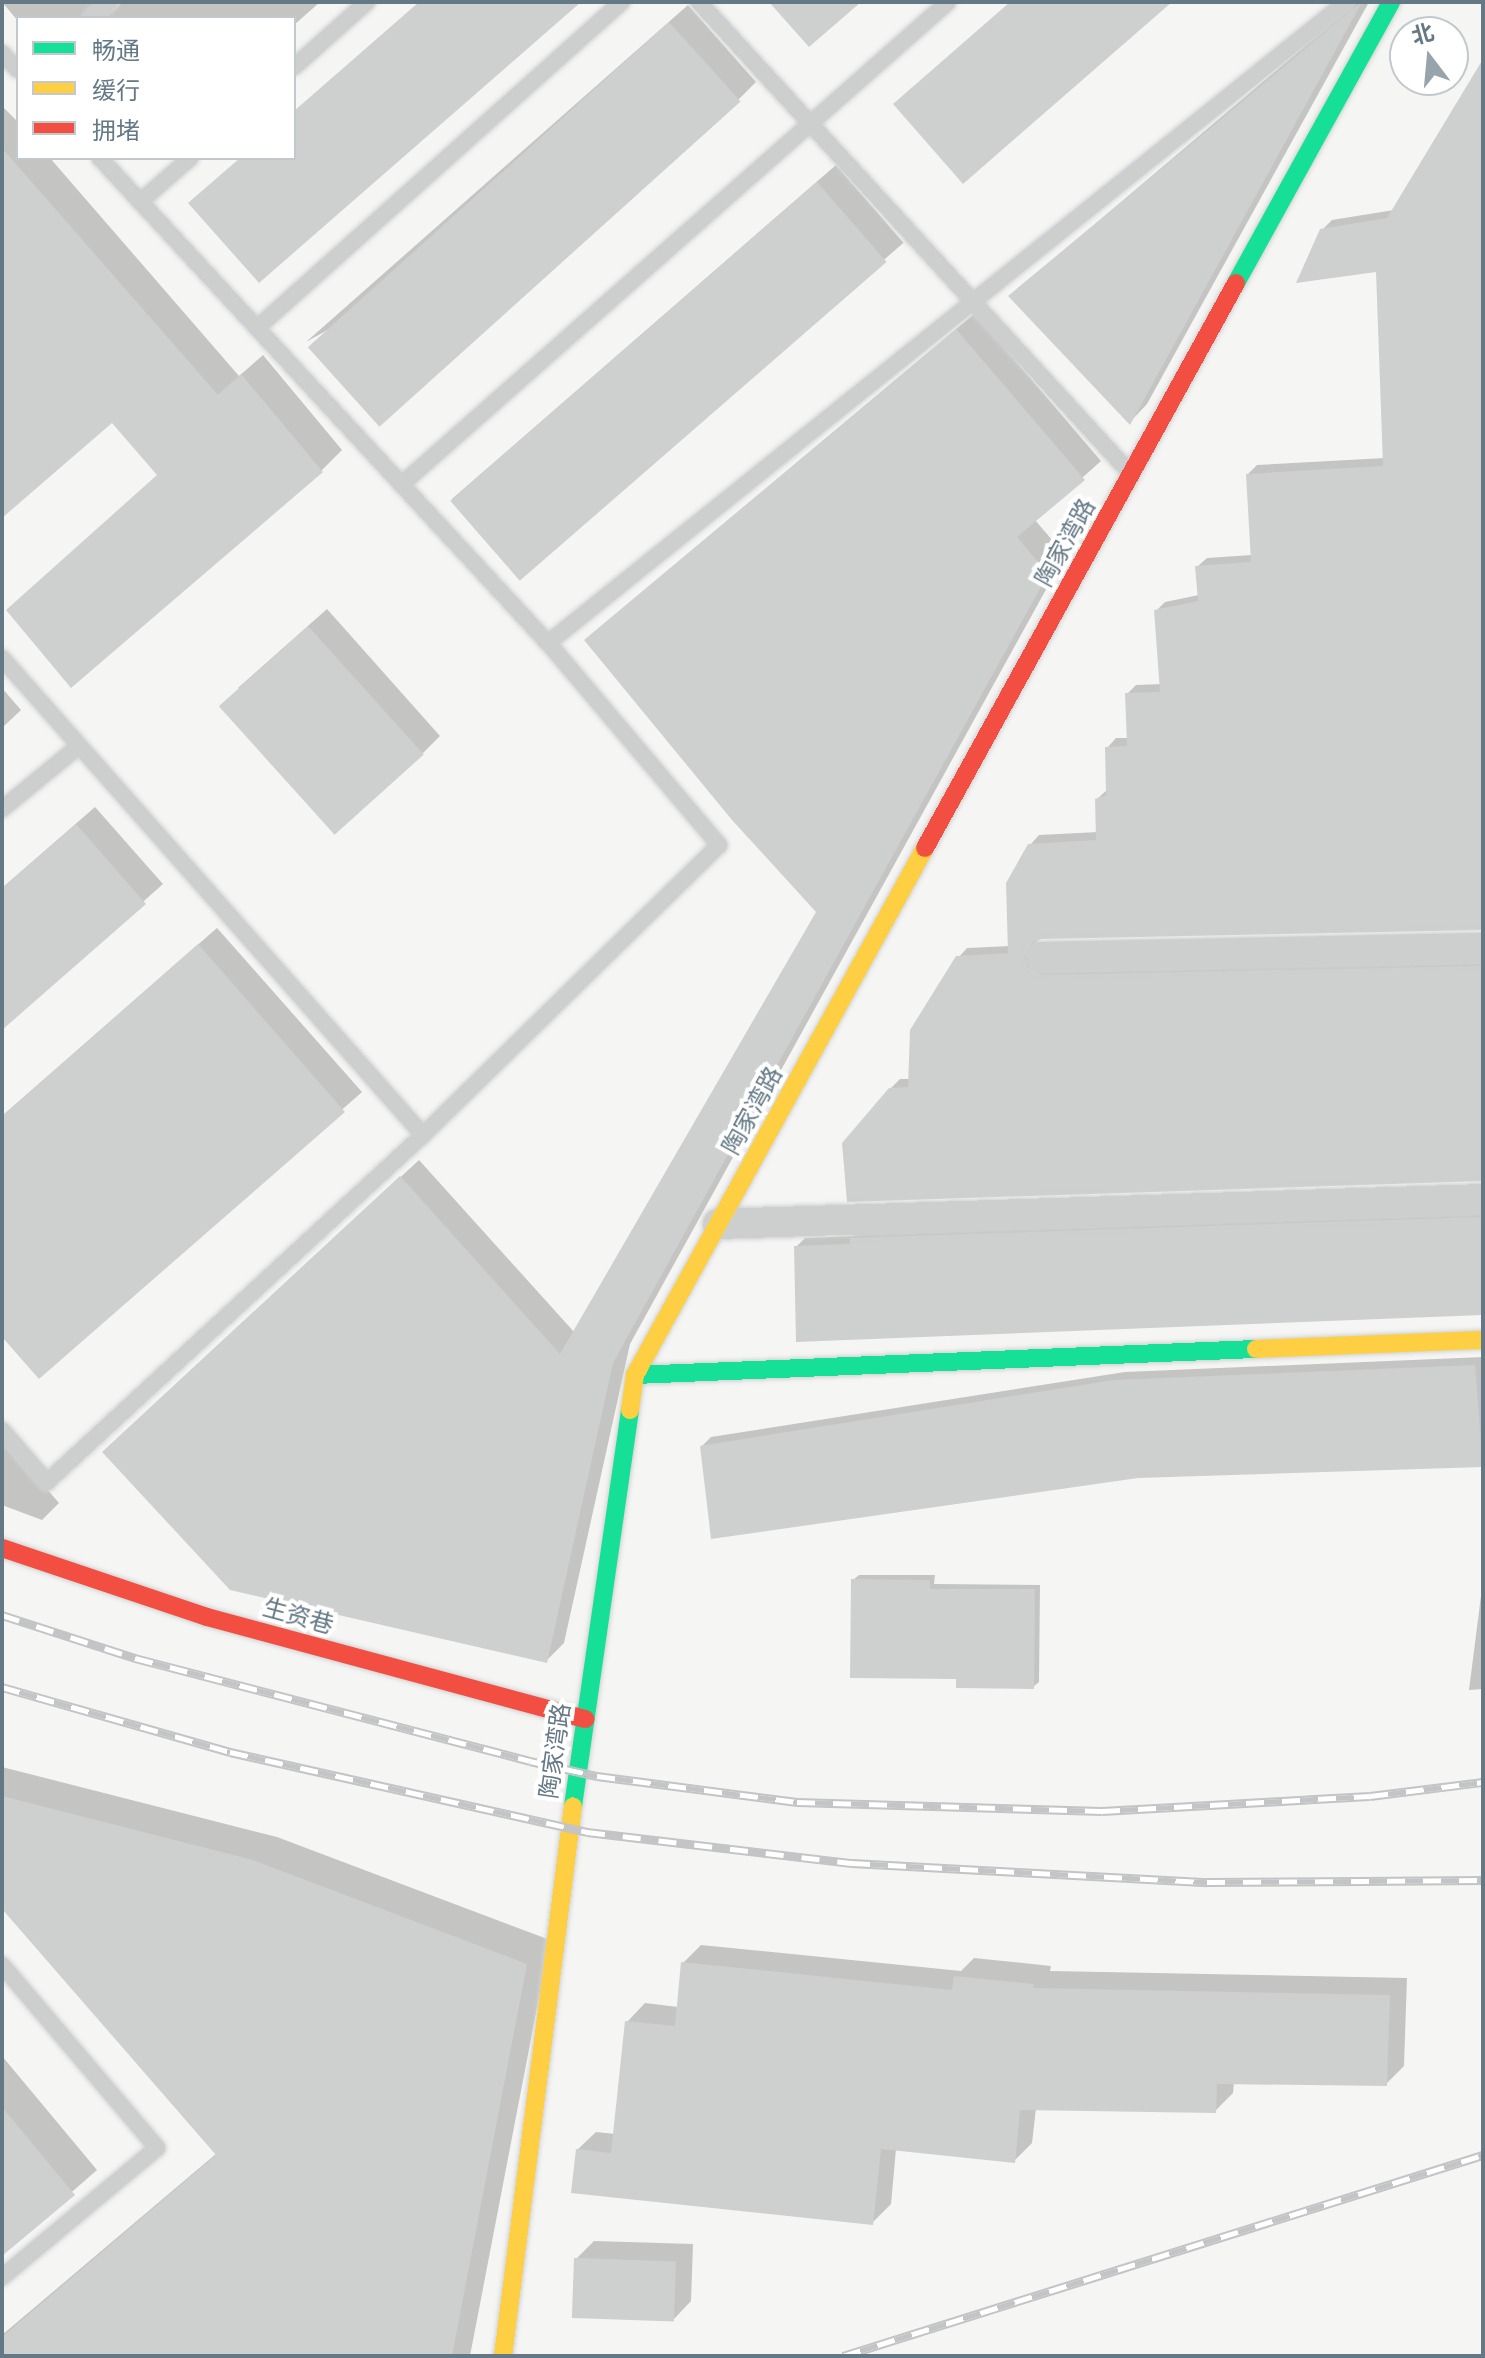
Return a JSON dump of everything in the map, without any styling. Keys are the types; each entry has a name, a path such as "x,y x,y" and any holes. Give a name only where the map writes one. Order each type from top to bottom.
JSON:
{"street":[{"name":"陶家湾路","path":"503,2356 585,1719 635,1375 1391,2"},
{"path":"1042,957 1483,948"},
{"path":"718,1224 1483,1199"},
{"path":"635,1375 1483,1340"},
{"name":"生资巷","path":"2,1548 207,1617 585,1719"}],"lane":[{"path":"93,16 110,2"},
{"path":"296,65 367,2"},
{"path":"257,328 622,2"},
{"path":"699,2 1131,474"},
{"path":"402,484 948,2"},
{"path":"548,643 1346,2"},
{"path":"2,53 16,68"},
{"path":"2,1430 47,1482 423,1135 719,845 548,643 102,160"},
{"path":"140,202 188,160"},
{"path":"2,658 423,1135"},
{"path":"2,809 79,746"},
{"path":"2,1965 157,2148 2,2277"}],"building":[{"path":"419,2 581,2 259,283 188,203 238,160 296,160 296,109"},
{"path":"769,2 861,2 809,47"},
{"path":"1010,2 1172,2 963,184 893,104"},
{"path":"1362,2 1130,425 1008,296"},
{"path":"669,22 741,102 379,427 308,347"},
{"path":"1483,59 1483,930 1042,939 1032,942 1024,957 1027,967 1042,975 1483,966 1483,1181 847,1202 842,1143 889,1088 908,1087 910,1030 956,956 1008,953 1006,883 1028,844 1096,840 1095,799 1106,795 1105,747 1127,746 1125,693 1160,692 1154,610 1198,601 1195,566 1251,562 1246,474 1383,466 1376,272 1296,283 1320,229 1387,218 1461,96 1469,96 1469,82"},
{"path":"2,148 218,395 241,374 323,472 71,688 6,610 157,475 112,423 2,518"},
{"path":"817,182 887,262 520,581 450,501"},
{"path":"956,329 1085,480 1017,537 1048,574 613,1363 547,1663 230,1590 102,1452 400,1176 560,1354 816,912 732,820 584,640"},
{"path":"308,626 424,755 335,835 219,706"},
{"path":"76,824 146,904 2,1030 2,888"},
{"path":"198,944 345,1112 39,1379 2,1337 2,1116"},
{"path":"1483,1217 1483,1315 796,1342 794,1246 850,1244 850,1238"},
{"path":"1475,1365 1483,1467 1138,1478 711,1539 700,1446 1114,1380"},
{"path":"851,1579 930,1580 930,1589 1035,1589 1034,1689 956,1688 956,1679 850,1678"},
{"path":"2,1796 253,1860 527,1964 452,2356 2,2356 2,2337 216,2155 2,1909"},
{"path":"681,1962 952,1990 954,1976 1034,1984 1033,1988 1390,1995 1387,2086 1217,2084 1216,2113 1020,2110 1015,2163 881,2149 873,2225 571,2193 576,2149 611,2153 625,2021 675,2026"},
{"path":"2,2107 75,2195 2,2256"},
{"path":"574,2258 676,2262 674,2322 572,2318"}],"railway":[{"path":"2,1615 135,1658 530,1761 597,1776 797,1802 1102,1811 1370,1796 1483,1782"},
{"path":"2,1687 230,1752 587,1832 852,1863 1207,1882 1483,1880"},
{"path":"843,2356 1483,2155"}],"traffic: fast":[{"path":"1236,283 1391,2"},
{"path":"635,1375 1256,1349"},
{"path":"573,1806 630,1410"}],"traffic: slow":[{"path":"630,1410 635,1375 925,848"},
{"path":"1256,1349 1483,1340"},
{"path":"503,2356 573,1806"}],"traffic: jam":[{"path":"925,848 1236,283"},
{"path":"2,1548 207,1617 585,1719"}]}
